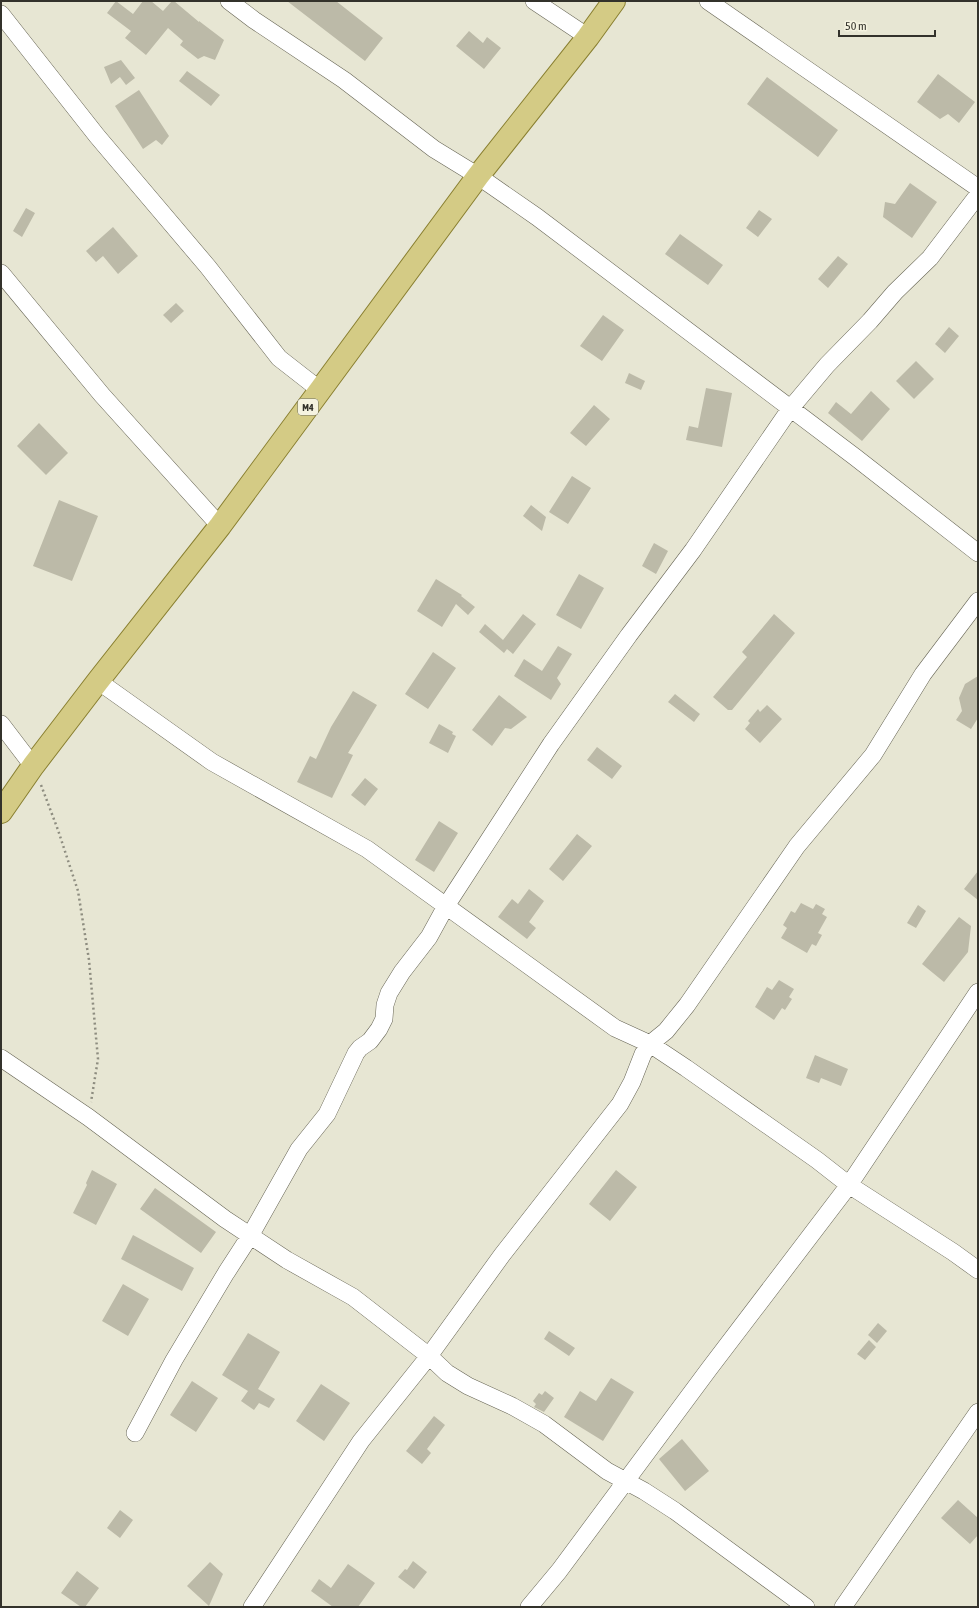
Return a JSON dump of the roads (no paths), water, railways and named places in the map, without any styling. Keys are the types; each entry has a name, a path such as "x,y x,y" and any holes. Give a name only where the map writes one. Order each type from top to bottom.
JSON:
{"main road":[{"name":"M4","path":"1,812 33,766 98,681 220,526 478,176 588,37 614,1"}],"street":[{"path":"229,1 254,20 344,80 434,149 478,176 537,217 855,457 978,553"},
{"path":"534,1 588,37"},
{"path":"708,1 978,188"},
{"path":"1,14 97,136 208,267 279,358 320,390"},
{"path":"135,1433 178,1353 250,1236 299,1149 327,1114 356,1053 370,1041 379,1028 384,1019 385,1005 389,993 402,972 429,937 446,906 551,744 629,635 693,550 790,409 827,365 870,321 895,292 930,258 978,195"},
{"path":"1,273 102,395 220,526"},
{"path":"252,1607 360,1440 429,1356 502,1255 620,1104 632,1082 643,1054 650,1044 666,1031 687,1004 797,846 873,755 924,674 978,601"},
{"path":"98,681 212,762 367,849 615,1028 650,1044 817,1160 849,1185 978,1270"},
{"path":"1,724 33,766"},
{"path":"529,1607 559,1571 713,1362 849,1185 978,992"},
{"path":"1,1058 88,1117 250,1236 287,1260 353,1297 429,1356 447,1373 468,1386 512,1406 544,1424 607,1471 644,1491 675,1511 806,1607"},
{"path":"843,1607 978,1412"}]}
